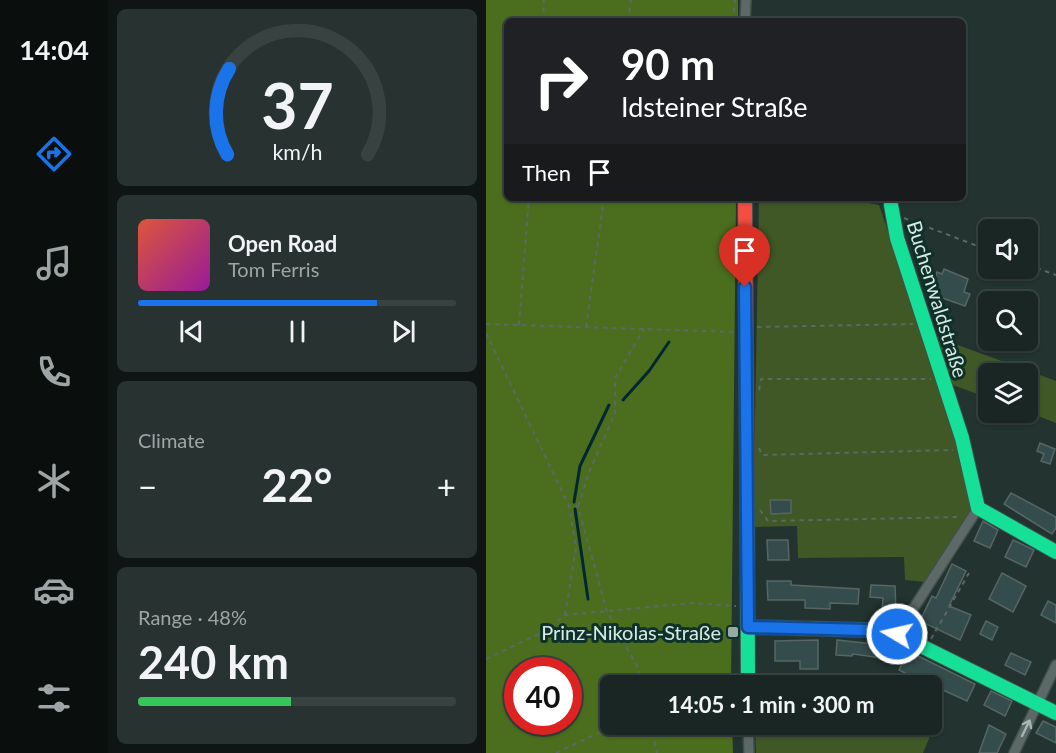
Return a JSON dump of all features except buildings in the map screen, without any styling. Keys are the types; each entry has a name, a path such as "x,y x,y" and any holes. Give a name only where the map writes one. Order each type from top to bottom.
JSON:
{"street":[{"path":"745,18 746,0"},
{"path":"745,201 748,675"},
{"name":"Buchenwaldstraße","path":"891,205 897,238 965,450 976,513"},
{"path":"897,634 976,513 1056,552"},
{"path":"748,627 867,630 897,634 1038,702 1056,713"},
{"path":"1014,753 1056,665"},
{"path":"748,735 749,753"}],"path":[{"path":"543,18 544,0"},
{"path":"628,18 631,0"},
{"path":"734,18 735,0"},
{"path":"519,325 529,201"},
{"path":"586,327 604,201"},
{"path":"891,205 905,218 978,246"},
{"path":"1038,269 1056,275"},
{"path":"759,326 923,323"},
{"path":"486,324 745,332"},
{"path":"640,675 638,668 607,612 578,506 590,470 615,413 615,378 644,329"},
{"path":"486,333 569,506 576,547 564,615"},
{"path":"758,391 761,379 942,379"},
{"path":"758,446 762,455 965,450"},
{"path":"759,504 760,513 768,521 976,513"},
{"path":"569,506 578,506"},
{"path":"927,647 969,573"},
{"path":"486,659 545,631 564,615 692,603 747,607"},
{"path":"556,753 600,732"},
{"path":"653,735 657,753"}],"green space":[{"path":"486,0 738,0 738,18 504,18 504,201 736,201 731,675 600,675 600,735 732,735 733,753 486,753"},
{"path":"759,201 858,201 879,205 960,441 974,509 925,582 905,580 904,557 798,558 797,526 753,527"},
{"path":"936,337 1007,363 978,363 978,394 950,384"},
{"path":"1038,374 1056,381 1056,423 1038,416"},
{"path":"755,735 930,735 923,753 756,753"}],"waterway":[{"path":"623,400 649,371 669,342"},
{"path":"574,502 580,466 609,405"},
{"path":"575,509 588,599"}],"traffic: fast":[{"path":"891,205 897,238 962,438 978,508 1056,552"},
{"path":"747,481 748,675"},
{"path":"748,627 867,630 897,634 1056,713"}],"traffic: jam":[{"path":"745,201 747,481"}],"place":[{"name":"Prinz-Nikolas-Straße","path":"733,632"}],"route":[{"path":"745,287 748,627 867,630 897,634"}]}
